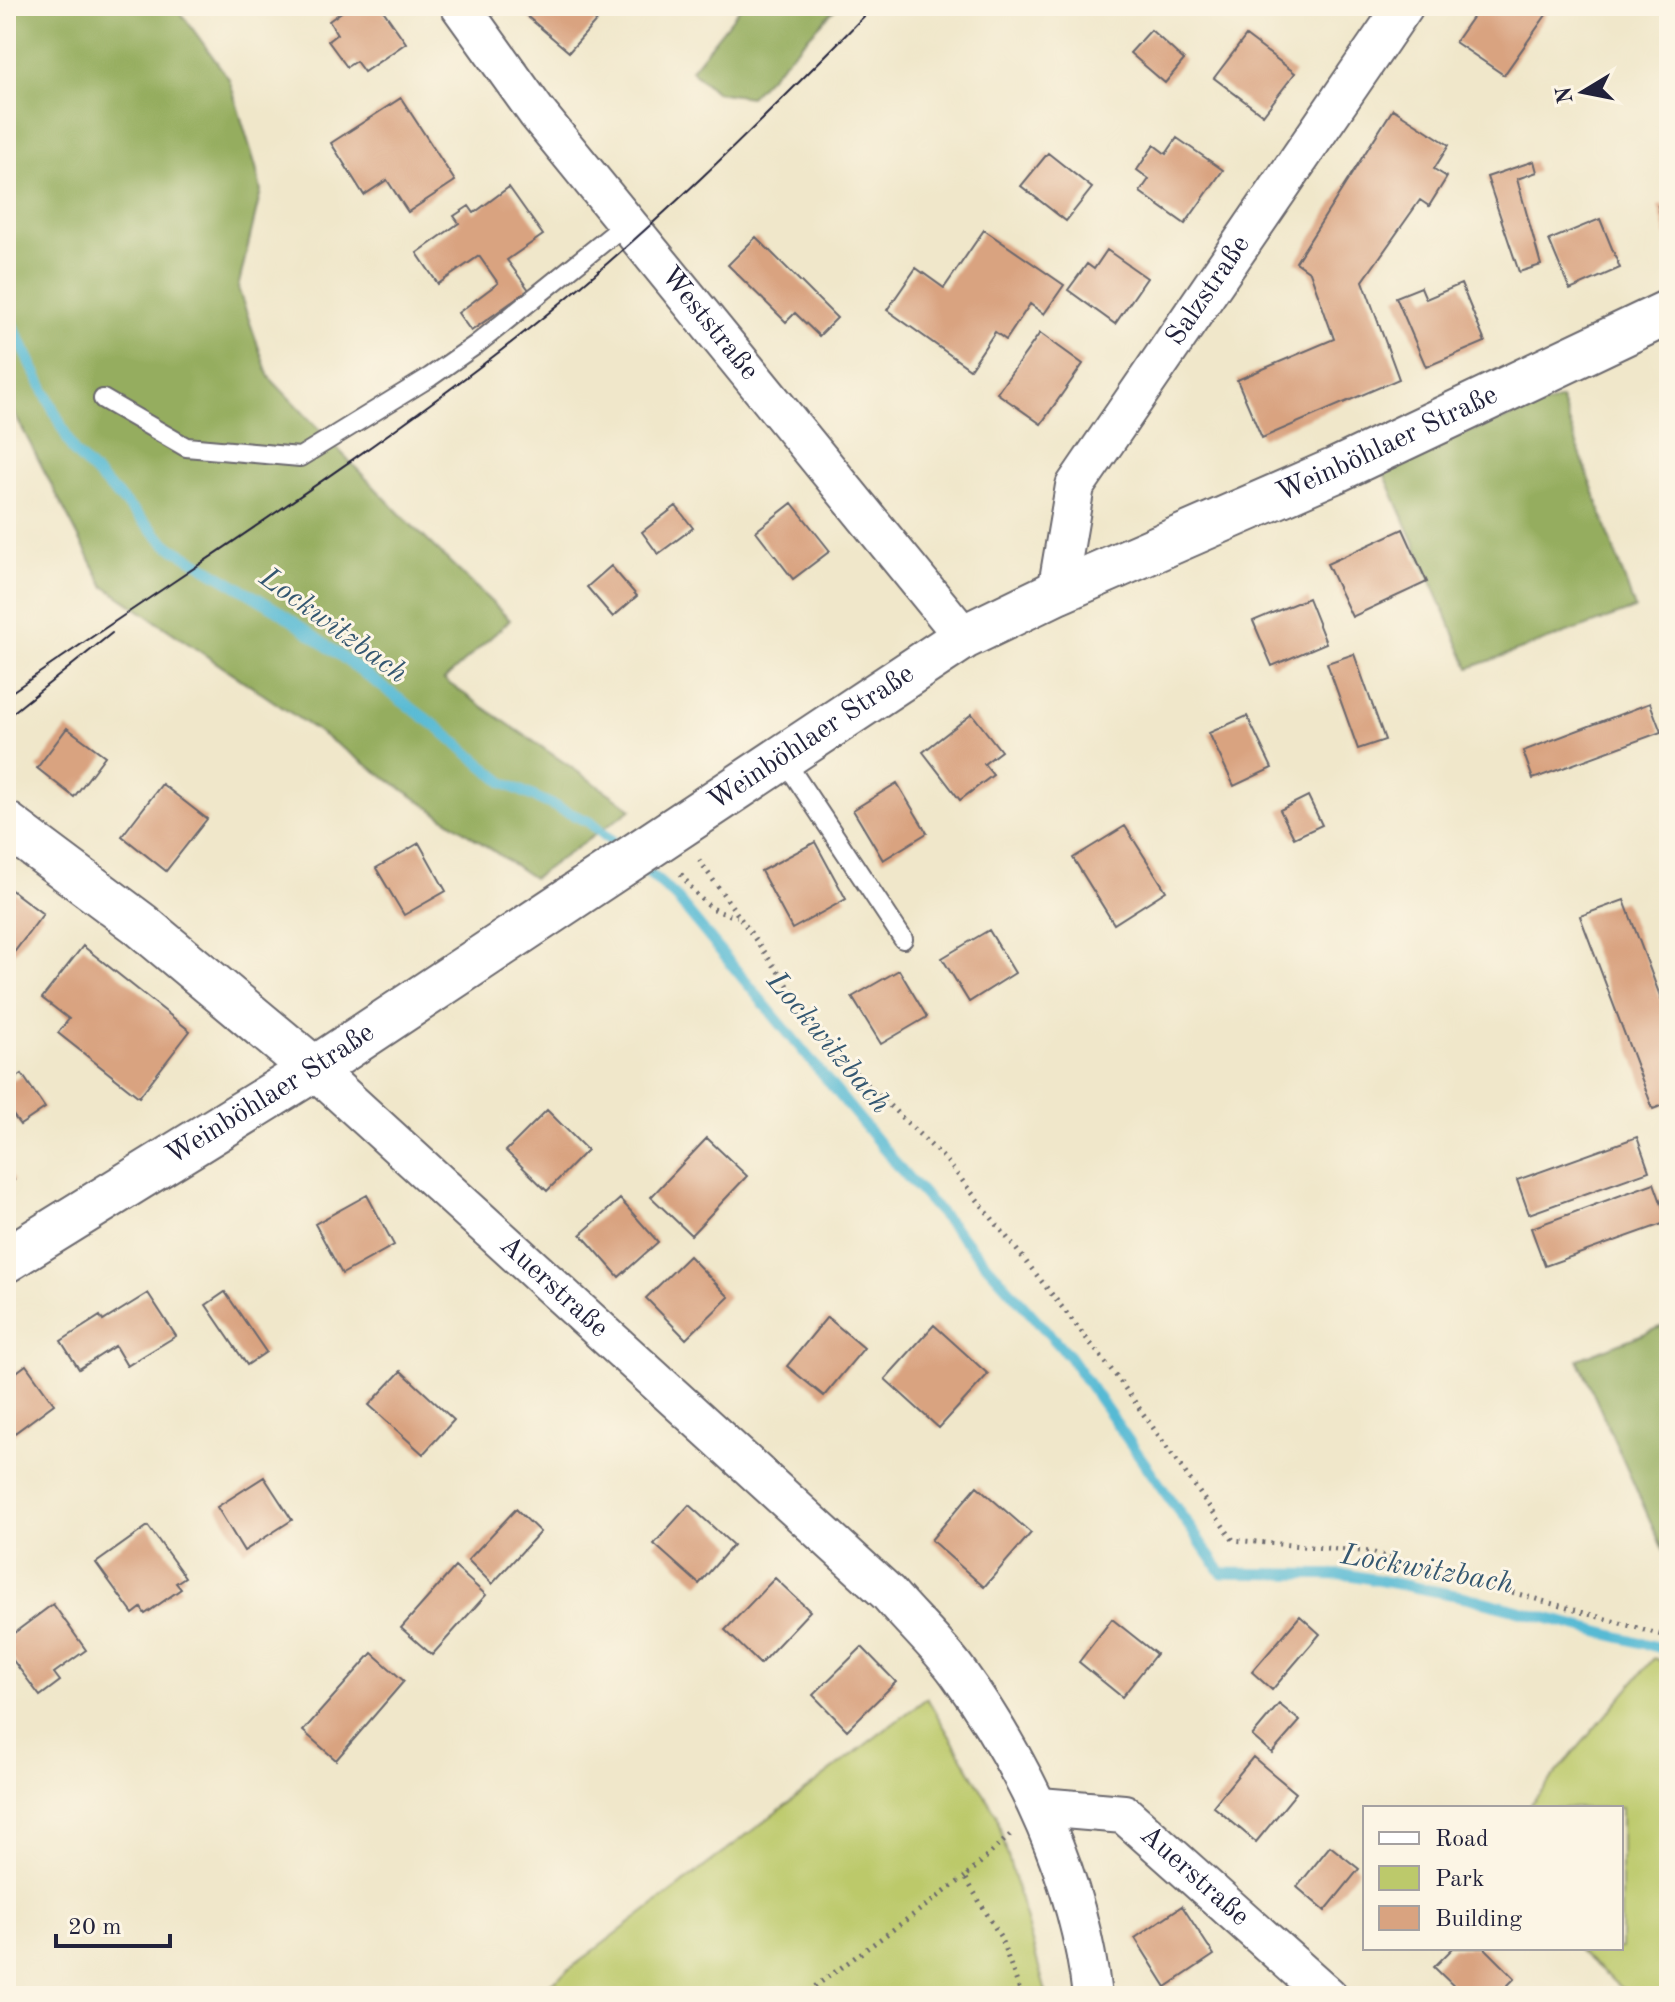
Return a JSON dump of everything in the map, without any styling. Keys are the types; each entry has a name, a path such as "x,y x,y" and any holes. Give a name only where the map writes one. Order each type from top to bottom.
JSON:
{"main road":[{"name":"Weinböhlaer Straße","path":"6,1260 314,1069 964,637 1057,592 1334,471 1669,312"},
{"name":"Auerstraße","path":"6,824 140,924 314,1069"}],"street":[{"name":"Weststraße","path":"460,6 537,113 964,637"},
{"name":"Salzstraße","path":"1057,592 1075,486 1404,6"},
{"name":"Auerstraße","path":"314,1069 888,1593 956,1670 1040,1807 1072,1902 1092,1996"},
{"name":"Auerstraße","path":"1040,1807 1124,1814 1328,1996"}],"lane":[{"path":"103,399 186,447 300,457 419,385 477,344 627,223"},
{"path":"783,758 903,939"}],"path":[{"path":"666,835 706,905 721,914 738,916"},
{"path":"666,835 738,916 838,1056 946,1160 1117,1377 1233,1540 1371,1552 1669,1637"},
{"path":"802,1996 965,1877 1040,1807"},
{"path":"965,1877 1000,1936 1022,1996"}],"green space":[{"path":"6,6 176,6 229,79 261,191 238,288 269,377 403,517 510,620 444,680 632,809 533,878 104,586 6,397"},
{"path":"742,6 838,6 750,97 715,92 691,70"},
{"path":"1561,399 1635,609 1469,668 1380,464"},
{"path":"1669,1324 1669,1563 1578,1359"},
{"path":"1654,1658 1669,1664 1669,1996 1631,1996 1578,1950 1623,1950 1623,1806 1529,1806"},
{"path":"927,1698 996,1814 1047,1996 534,1996"}],"building":[{"path":"350,6 380,6 406,43 364,72 356,61 347,67 328,41 337,34 329,21"},
{"path":"515,6 602,6 606,10 569,52"},
{"path":"1480,6 1534,6 1546,15 1504,75 1455,42"},
{"path":"1151,30 1184,60 1165,83 1130,53"},
{"path":"1246,36 1295,73 1263,115 1214,78"},
{"path":"401,98 455,181 408,212 387,180 364,195 331,143"},
{"path":"1393,109 1449,145 1434,169 1447,177 1429,206 1420,200 1363,281 1399,379 1262,438 1237,380 1334,339 1310,272 1296,262"},
{"path":"1177,138 1223,170 1185,224 1140,192 1149,179 1137,170 1154,145 1166,154"},
{"path":"1048,153 1092,188 1066,221 1021,186"},
{"path":"1534,161 1537,172 1517,179 1541,265 1519,272 1487,177"},
{"path":"509,187 543,235 507,260 529,290 471,331 458,313 498,283 479,256 438,284 417,253 459,223 454,216 469,206 474,213"},
{"path":"1669,203 1669,241 1668,241 1658,206"},
{"path":"1600,219 1620,268 1570,290 1549,240"},
{"path":"984,230 1064,285 1044,314 1030,304 1006,340 995,332 970,369 887,310 916,268 944,288"},
{"path":"756,237 837,318 819,336 795,313 786,322 728,265"},
{"path":"1107,250 1147,278 1115,324 1068,290 1087,264 1094,269"},
{"path":"1461,284 1485,342 1426,367 1396,297 1421,287 1426,299"},
{"path":"1040,333 1083,364 1041,424 997,393"},
{"path":"792,503 830,551 793,579 756,531"},
{"path":"676,506 693,528 658,554 642,532"},
{"path":"1403,529 1427,582 1352,617 1327,564"},
{"path":"611,566 637,596 613,617 587,587"},
{"path":"1308,598 1326,643 1272,666 1253,621"},
{"path":"1354,654 1385,740 1358,749 1327,663"},
{"path":"1650,703 1661,732 1533,779 1523,751"},
{"path":"972,714 1001,751 984,764 993,775 960,800 923,752"},
{"path":"1247,716 1272,768 1234,786 1209,733"},
{"path":"67,728 105,756 74,797 37,768"},
{"path":"897,783 927,833 883,860 853,810"},
{"path":"162,784 207,819 166,871 122,836"},
{"path":"1308,796 1322,825 1294,838 1280,810"},
{"path":"1125,826 1166,891 1114,924 1073,858"},
{"path":"815,842 846,899 792,929 761,871"},
{"path":"419,843 446,891 404,915 376,868"},
{"path":"6,886 43,914 6,963"},
{"path":"1624,900 1669,1020 1669,1103 1653,1109 1580,916"},
{"path":"989,930 1015,973 969,1002 942,958"},
{"path":"83,946 190,1031 139,1097 58,1033 69,1019 42,998"},
{"path":"899,970 927,1017 881,1044 852,997"},
{"path":"22,1074 45,1108 20,1125 6,1105 6,1085"},
{"path":"547,1110 587,1150 547,1191 506,1151"},
{"path":"1637,1137 1649,1171 1529,1214 1517,1180"},
{"path":"707,1138 747,1176 691,1235 651,1197"},
{"path":"6,1168 14,1180 6,1186"},
{"path":"1654,1183 1668,1222 1545,1266 1531,1228"},
{"path":"367,1195 394,1245 342,1274 315,1224"},
{"path":"620,1199 658,1242 619,1277 581,1234"},
{"path":"689,1256 729,1297 686,1339 646,1298"},
{"path":"225,1292 266,1352 247,1365 206,1305"},
{"path":"148,1293 176,1336 127,1366 115,1346 79,1369 61,1341 100,1316 103,1321"},
{"path":"827,1317 864,1348 824,1396 787,1366"},
{"path":"934,1325 988,1374 939,1428 885,1379"},
{"path":"26,1365 54,1404 12,1435 6,1426 6,1380"},
{"path":"401,1371 454,1420 423,1454 369,1405"},
{"path":"264,1477 292,1520 244,1551 217,1507"},
{"path":"977,1486 1031,1533 984,1587 931,1540"},
{"path":"689,1505 733,1545 699,1584 654,1544"},
{"path":"516,1509 540,1532 492,1584 468,1560"},
{"path":"148,1526 185,1577 176,1583 181,1589 145,1614 141,1608 133,1614 96,1563"},
{"path":"455,1567 486,1595 432,1655 401,1628"},
{"path":"775,1578 810,1611 760,1664 725,1630"},
{"path":"53,1604 86,1650 54,1673 60,1681 40,1696 6,1651 6,1639"},
{"path":"1300,1616 1320,1634 1272,1690 1252,1672"},
{"path":"1112,1619 1156,1654 1122,1697 1079,1662"},
{"path":"862,1647 896,1682 847,1730 813,1695"},
{"path":"372,1653 404,1681 336,1760 303,1731"},
{"path":"1279,1704 1300,1721 1272,1753 1252,1736"},
{"path":"1253,1757 1296,1793 1256,1842 1213,1806"},
{"path":"1330,1846 1359,1869 1325,1911 1297,1887"},
{"path":"1182,1906 1214,1955 1166,1987 1135,1938"},
{"path":"1451,1950 1487,1950 1515,1978 1497,1996 1464,1996 1434,1967"}],"waterway":[{"name":"Lockwitzbach","path":"6,312 74,452 166,544 279,611 436,726 504,783 589,822 624,852"},
{"name":"Lockwitzbach","path":"637,863 674,895 904,1173 1069,1356 1222,1573 1351,1575 1466,1597 1669,1650"}],"tram line":[{"path":"6,696 331,475 521,335 614,258 703,176 874,6"},
{"path":"6,718 112,633"}]}
